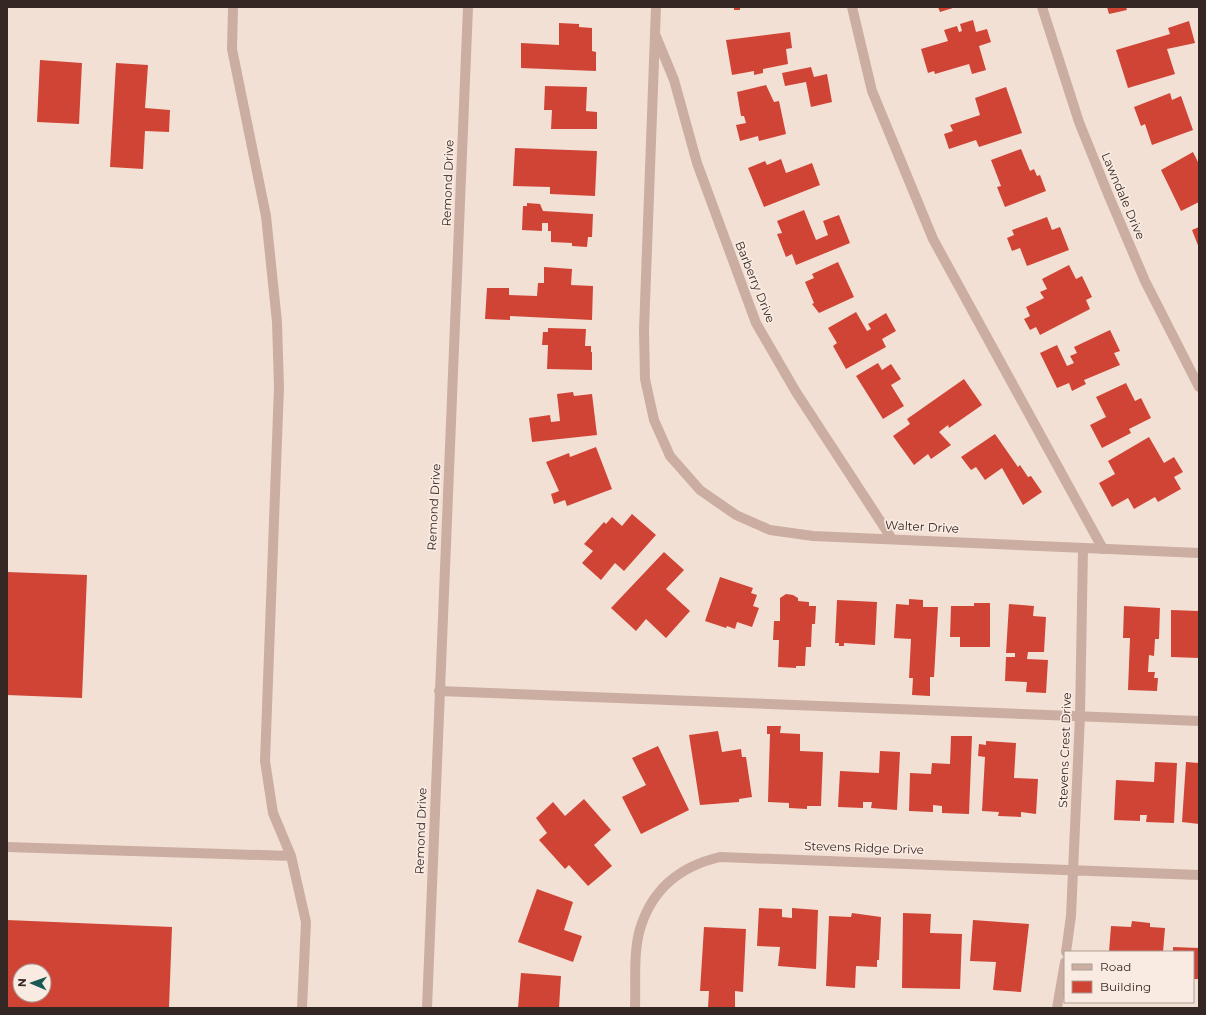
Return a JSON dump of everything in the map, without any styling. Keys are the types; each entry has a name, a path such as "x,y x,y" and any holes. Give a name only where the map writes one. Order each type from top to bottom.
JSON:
{"street":[{"path":"233,7 232,49 266,216 277,322 279,387 265,760 273,813 291,856 306,922 302,1008"},
{"name":"Remond Drive","path":"427,1008 468,7"},
{"name":"Barberry Drive","path":"656,7 644,330 645,379 654,420 670,456"},
{"path":"852,7 872,91 933,239 1103,549"},
{"name":"Lawndale Drive","path":"1042,7 1079,122 1108,194 1145,281 1199,387"},
{"name":"Barberry Drive","path":"655,34 674,80 696,163 756,322 796,392 892,539"},
{"name":"Walter Drive","path":"670,456 700,490 736,515 770,530 813,536 1199,553"},
{"name":"Stevens Crest Drive","path":"1066,951 1071,916 1080,716 1084,549"},
{"path":"439,690 1199,721"},
{"path":"7,847 291,856"},
{"name":"Stevens Ridge Drive","path":"635,1008 637,949 640,929 648,910 663,888 677,874 700,861 720,857 745,856 1199,875"},
{"path":"1057,1008 1064,968"}],"building":[{"path":"734,7 740,7 740,10 734,10"},
{"path":"938,7 956,7 940,12"},
{"path":"1107,7 1126,7 1127,10 1109,14"},
{"path":"973,20 976,32 987,29 991,42 979,46 986,70 972,74 969,64 935,74 934,71 928,73 921,49 948,41 944,30 957,26 959,32 962,31 960,24"},
{"path":"1189,21 1195,43 1167,49 1175,74 1128,88 1116,50 1170,34 1168,28"},
{"path":"559,23 579,24 579,27 592,28 592,51 596,52 596,71 521,68 521,43 559,45"},
{"path":"790,32 792,48 786,49 788,64 763,69 763,73 754,75 754,71 732,75 726,40"},
{"path":"40,60 82,63 79,124 37,122"},
{"path":"116,63 148,65 145,108 170,110 169,132 145,131 143,169 110,167"},
{"path":"811,67 814,77 827,74 832,102 811,107 806,82 785,86 782,73"},
{"path":"766,85 774,102 779,101 786,134 759,141 758,136 740,141 736,125 746,123 744,116 741,116 737,92"},
{"path":"545,86 587,87 586,111 597,112 597,129 551,129 552,110 544,110"},
{"path":"1006,87 1022,133 979,147 976,140 949,149 944,134 953,131 950,125 980,115 975,98"},
{"path":"1170,93 1172,100 1181,96 1193,130 1152,145 1145,124 1141,126 1134,107"},
{"path":"515,148 597,151 595,196 550,194 550,187 513,186"},
{"path":"1021,149 1030,171 1034,169 1037,176 1040,175 1046,191 1005,207 997,187 1001,186 991,160"},
{"path":"1193,152 1199,164 1199,202 1181,211 1161,170"},
{"path":"781,159 786,173 812,163 820,185 764,207 748,168 765,161 767,165"},
{"path":"527,203 540,204 543,211 593,214 592,237 588,237 587,247 572,246 572,243 551,242 551,231 548,231 548,223 542,223 542,231 522,230 523,206 527,206"},
{"path":"804,210 816,240 828,235 823,221 839,215 850,243 796,265 792,254 786,257 777,234 782,233 777,221"},
{"path":"1047,217 1052,230 1060,227 1069,250 1027,266 1020,248 1012,251 1007,238 1014,235 1012,230"},
{"path":"1199,227 1199,248 1192,230"},
{"path":"838,262 854,297 819,313 812,304 814,303 805,282 814,278 812,274"},
{"path":"1069,265 1076,279 1082,276 1092,297 1086,300 1090,309 1040,335 1036,327 1030,330 1024,319 1030,316 1026,307 1044,298 1040,292 1047,289 1042,279"},
{"path":"544,267 572,269 571,285 593,286 592,320 510,316 510,320 485,319 487,288 509,288 509,295 537,296 538,283 544,283"},
{"path":"856,312 867,331 871,329 868,324 886,313 896,331 882,339 886,347 846,369 833,346 837,343 828,328"},
{"path":"548,328 586,329 585,346 591,346 592,370 547,369 548,345 542,345 543,332 548,332"},
{"path":"1110,330 1120,351 1114,353 1120,365 1084,380 1086,384 1072,391 1069,383 1057,388 1040,353 1057,345 1067,366 1074,363 1070,356 1077,353 1074,347"},
{"path":"878,363 882,370 891,364 901,379 891,385 904,406 883,419 856,376"},
{"path":"964,379 982,405 949,428 948,425 939,432 951,445 931,459 928,454 914,465 893,436 910,424 907,419"},
{"path":"1126,383 1135,401 1141,398 1151,418 1129,429 1131,433 1102,448 1090,425 1106,417 1096,397"},
{"path":"573,392 574,396 592,394 597,435 532,442 529,418 550,415 551,422 560,421 557,394"},
{"path":"995,434 1018,467 1020,465 1028,477 1031,476 1042,492 1023,505 1002,468 985,480 976,467 971,470 961,457"},
{"path":"1149,437 1164,463 1174,457 1183,472 1174,477 1181,489 1158,502 1155,497 1134,509 1128,498 1112,507 1099,483 1115,474 1108,461"},
{"path":"596,447 612,489 567,506 565,500 554,504 551,494 559,491 546,462 569,453 570,457"},
{"path":"632,514 656,535 624,571 615,563 601,580 582,563 593,551 584,544 604,522 606,524 612,517 622,526"},
{"path":"664,552 684,570 666,589 690,611 666,638 646,619 636,631 611,608"},
{"path":"7,572 87,575 82,698 7,695"},
{"path":"720,577 753,588 751,593 757,595 753,606 759,608 752,627 737,622 735,629 727,626 726,628 705,621"},
{"path":"786,594 793,595 798,598 798,601 809,602 809,606 816,606 815,624 812,624 811,647 806,647 805,666 796,666 796,668 778,667 779,640 773,640 774,621 780,621 780,598"},
{"path":"909,599 923,600 923,607 938,607 934,677 930,677 930,696 912,695 913,678 909,678 911,639 894,638 896,604 909,605"},
{"path":"837,600 877,602 875,645 844,643 844,646 839,646 839,643 835,643"},
{"path":"974,603 990,603 990,647 960,647 960,637 950,637 951,606 974,606"},
{"path":"1009,604 1034,606 1033,616 1046,617 1044,652 1028,652 1027,659 1048,660 1046,693 1026,692 1027,682 1005,681 1006,657 1015,657 1015,653 1006,653"},
{"path":"1124,606 1160,608 1159,639 1155,639 1154,656 1149,655 1148,672 1155,672 1154,678 1158,678 1157,691 1128,690 1130,638 1123,638"},
{"path":"1171,610 1199,611 1199,658 1171,657"},
{"path":"767,726 781,726 780,733 800,734 800,751 823,752 821,806 807,806 807,809 789,808 789,803 768,802 770,734 767,734"},
{"path":"718,731 722,752 741,749 742,757 746,757 752,797 739,799 739,802 700,805 689,735"},
{"path":"951,736 972,736 969,814 942,813 942,806 933,805 933,812 909,811 910,773 931,774 932,763 950,764"},
{"path":"986,741 1016,743 1014,778 1038,779 1036,814 1021,812 1021,817 998,816 999,812 982,811 985,757 978,756 979,744 986,745"},
{"path":"658,746 689,810 641,834 622,797 646,785 632,758"},
{"path":"880,751 900,752 897,810 871,808 872,802 863,802 863,808 838,807 840,771 879,773"},
{"path":"1155,762 1177,763 1174,823 1146,822 1147,815 1140,815 1140,821 1114,820 1116,780 1154,782"},
{"path":"1186,762 1199,763 1199,824 1182,822"},
{"path":"584,799 611,830 594,845 612,866 588,886 569,865 565,869 539,840 547,833 536,818 553,802 565,816"},
{"path":"537,889 573,902 564,930 582,936 573,962 518,942"},
{"path":"759,908 782,909 782,917 792,918 792,908 818,910 816,969 778,966 780,947 757,946"},
{"path":"852,913 881,917 879,960 877,960 877,967 856,966 855,988 826,986 829,916 851,917"},
{"path":"903,913 931,914 930,933 962,934 960,989 902,988"},
{"path":"7,920 172,927 169,1008 7,1008"},
{"path":"973,920 1029,924 1021,992 993,990 996,962 970,961"},
{"path":"1132,921 1150,923 1150,927 1165,928 1163,951 1109,951 1111,926 1131,927"},
{"path":"704,927 746,929 743,992 735,991 735,1008 708,1008 709,991 700,991"},
{"path":"1173,947 1199,948 1199,979 1194,979 1194,951 1173,951"},
{"path":"521,973 561,976 559,1008 518,1008"}]}
